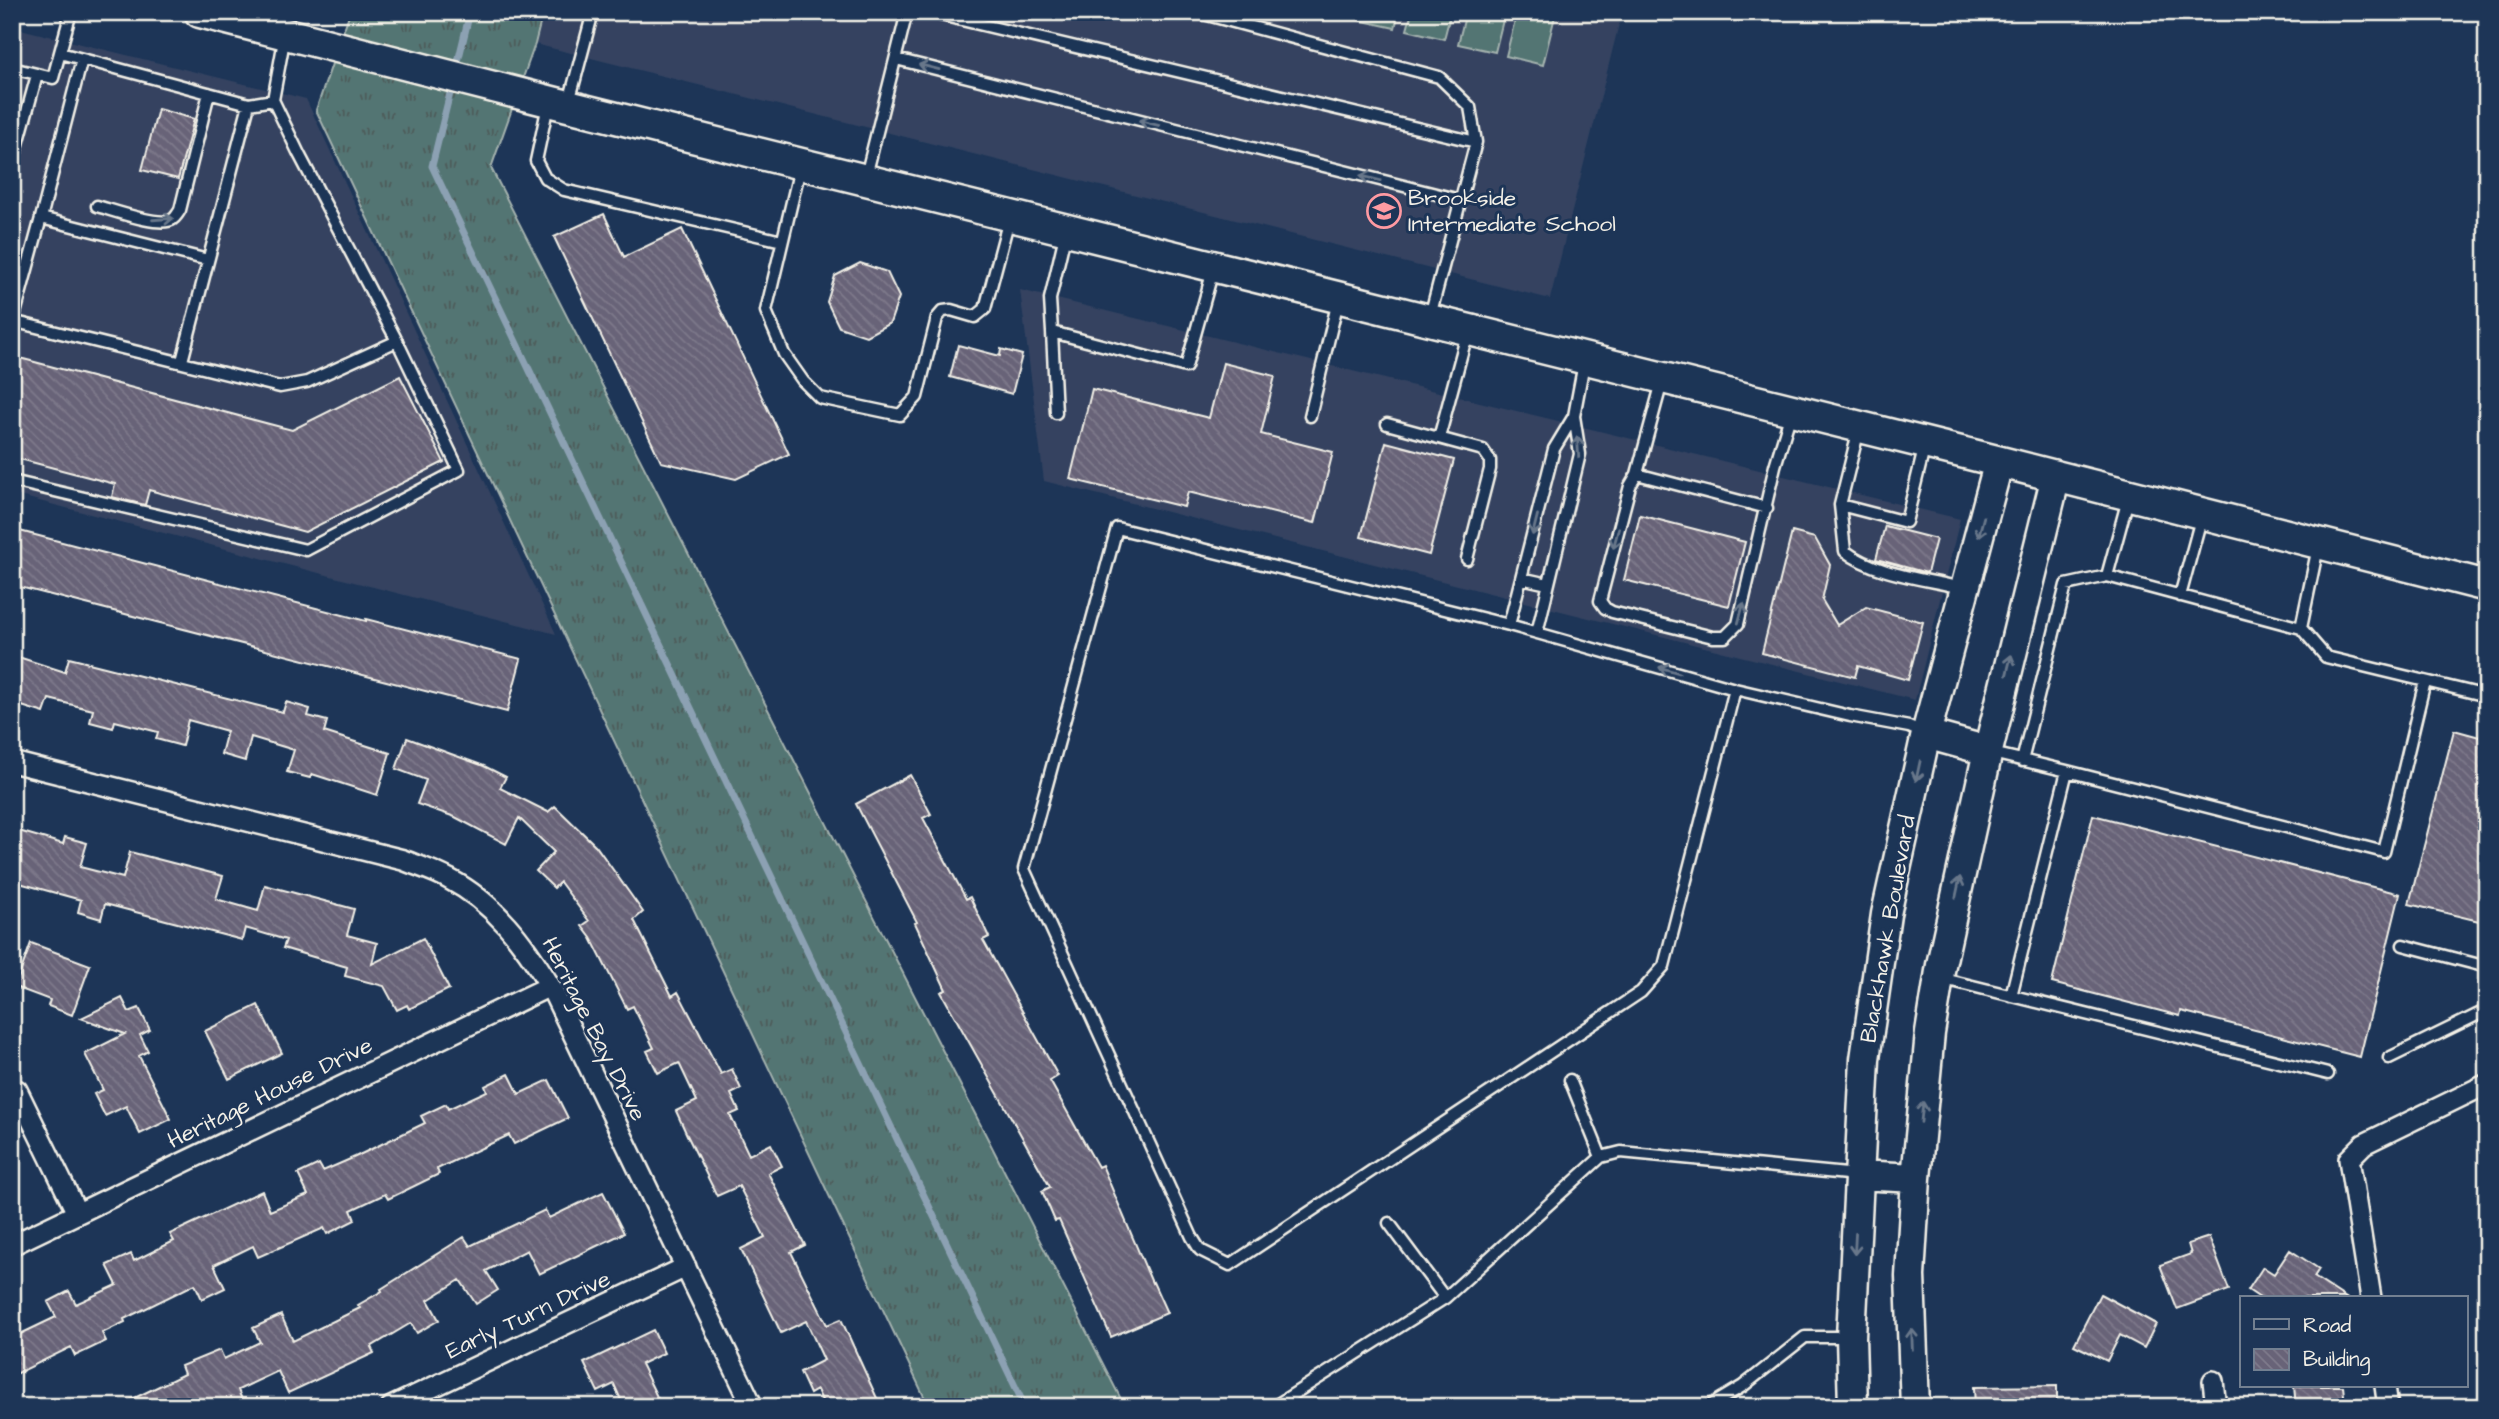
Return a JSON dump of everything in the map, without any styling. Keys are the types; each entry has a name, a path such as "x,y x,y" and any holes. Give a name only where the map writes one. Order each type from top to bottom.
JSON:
{"main road":[{"path":"200,12 511,92 1999,461 2487,586"},
{"name":"Blackhawk Boulevard","path":"1853,1407 1851,1337 1865,1059 1886,914 1926,734 1999,461"},
{"path":"1915,1407 1910,1276 1930,1034 1939,978 1988,751 2056,476"},
{"path":"1926,734 1988,751"},
{"path":"1858,1175 1916,1178"}],"street":[{"name":"Heritage Bay Drive","path":"12,762 403,860 449,879 505,921 525,945 550,986 752,1407"},
{"name":"Heritage House Drive","path":"12,1245 550,986"},
{"path":"2371,1296 2348,1159 2364,1144 2487,1084"},
{"path":"17,1090 77,1213"},
{"name":"Early Turn Drive","path":"391,1407 686,1267"},
{"path":"2213,1381 2216,1407"},
{"path":"2385,1388 2388,1407"}],"lane":[{"path":"12,68 53,78 71,12"},
{"path":"593,12 536,161 545,178 564,190 782,241"},
{"path":"865,180 907,12"},
{"path":"928,12 1476,142"},
{"path":"1196,12 1439,77 1470,107 1476,142 1429,320"},
{"path":"12,481 306,550 459,470 397,341 273,100 285,35"},
{"path":"60,53 249,104 273,100"},
{"path":"82,59 13,321 280,387 307,382 397,341"},
{"path":"896,59 1460,200"},
{"path":"12,166 37,75"},
{"path":"97,206 149,220 164,222 174,219 180,210 209,93"},
{"path":"182,361 249,104"},
{"path":"801,163 766,311 784,354 803,381 820,398 900,415 917,397 937,318 943,310 975,317 985,309 1010,215"},
{"path":"41,218 208,260"},
{"path":"1056,413 1050,299 1067,230"},
{"path":"1052,332 1186,367 1214,266"},
{"path":"1310,416 1338,297"},
{"path":"1439,438 1469,330"},
{"path":"1537,633 1580,454 1574,416 1585,359"},
{"path":"1664,378 1637,474 1630,486 1600,601 1612,612 1713,636 1725,637 1738,624 1775,466 1792,410"},
{"path":"1508,625 1554,449 1574,416"},
{"path":"1387,424 1483,450 1490,460 1490,469 1466,559"},
{"path":"1859,427 1840,505 1845,551 1858,562 1965,590"},
{"path":"1840,505 1906,522 1925,443"},
{"path":"1637,474 1767,508"},
{"path":"2107,576 2129,495"},
{"path":"2180,596 2202,514"},
{"path":"1735,689 1664,966 1640,992 1230,1265 1200,1250 1024,869 1117,528 1508,625 1735,689 1909,727 1926,734"},
{"path":"2301,628 2319,544"},
{"path":"2022,761 2066,585 2107,576 2301,628 2326,657 2487,696"},
{"path":"1521,578 1548,584"},
{"path":"1988,751 2384,852 2425,681"},
{"path":"2011,996 2067,771"},
{"path":"2403,945 2487,967"},
{"path":"1939,978 2328,1074"},
{"path":"2389,1058 2487,1010"},
{"path":"1570,1080 1601,1157"},
{"path":"1273,1407 1445,1298 1601,1157 1621,1152 1858,1175"},
{"path":"1389,1223 1445,1298"},
{"path":"1708,1407 1744,1387 1805,1337 1851,1337"}],"shaded area":[{"name":"Brookside Intermediate School","path":"543,12 1622,12 1550,299 535,44"},
{"path":"12,27 306,99 556,634 12,494"},
{"path":"1020,290 1960,519 1915,700 1044,481"}],"green space":[{"path":"350,12 543,12 535,44 491,168 1125,1407 929,1407 316,110"},
{"path":"1359,12 1399,12 1395,28 1358,20"},
{"path":"1412,12 1451,12 1444,39 1407,30"},
{"path":"1466,12 1505,12 1495,52 1458,44"},
{"path":"1517,12 1556,12 1543,65 1506,56"}],"building":[{"path":"158,109 194,119 178,179 142,170"},
{"path":"604,214 624,257 682,229 789,454 736,479 661,462 554,237"},
{"path":"860,263 887,272 899,297 890,323 866,336 839,327 827,302 835,276"},
{"path":"958,345 1000,356 1001,349 1022,355 1012,394 950,377"},
{"path":"12,356 292,430 400,376 444,462 305,532 149,490 145,505 112,497 115,484 12,457"},
{"path":"1223,363 1275,376 1261,434 1333,452 1315,523 1188,492 1184,507 1070,479 1092,389 1209,418"},
{"path":"1386,442 1454,460 1429,555 1361,537"},
{"path":"1640,515 1745,542 1729,606 1624,580"},
{"path":"1885,526 1936,539 1927,573 1876,559"},
{"path":"12,529 521,659 507,712 12,585"},
{"path":"1792,532 1815,538 1830,565 1822,600 1837,625 1866,607 1923,622 1908,680 1858,666 1855,677 1762,653"},
{"path":"12,655 65,672 69,658 283,712 286,702 310,709 308,716 327,721 324,732 390,753 377,795 312,774 310,778 287,772 294,750 251,737 245,761 221,754 227,731 188,720 182,746 156,739 158,732 115,721 113,728 90,722 93,710 49,699 44,713 12,703"},
{"path":"2454,730 2487,739 2487,923 2409,904"},
{"path":"407,738 484,766 506,777 500,788 548,812 555,806 596,846 643,912 634,920 672,996 678,992 721,1074 732,1069 741,1089 731,1094 739,1111 730,1115 749,1155 771,1144 782,1166 768,1173 805,1245 791,1252 827,1325 841,1319 881,1407 825,1407 817,1390 810,1394 800,1372 824,1360 806,1321 781,1333 741,1249 765,1237 739,1186 717,1196 676,1111 697,1101 679,1063 658,1073 647,1051 654,1048 633,1006 627,1009 591,938 582,926 589,921 560,882 554,888 536,871 554,852 519,818 506,844 455,817 417,804 426,780 396,769"},
{"path":"910,775 931,814 923,818 966,899 970,897 989,937 983,940 1058,1076 1050,1081 1098,1167 1102,1165 1167,1313 1111,1337 1059,1220 1055,1221 1042,1191 1050,1187 941,992 946,990 915,923 917,922 856,804"},
{"path":"2093,815 2400,894 2360,1057 2181,1011 2180,1016 2052,983"},
{"path":"12,829 63,844 65,837 87,843 80,867 123,878 130,852 223,876 216,899 258,911 265,885 354,909 347,935 377,943 372,964 423,938 449,989 409,1009 407,1005 397,1010 384,986 345,976 347,967 283,948 286,940 245,928 242,940 105,904 101,919 78,912 81,900 12,881"},
{"path":"31,943 90,965 72,1015 48,1006 50,1000 15,987"},
{"path":"122,998 129,1012 139,1008 150,1030 140,1035 148,1051 139,1056 171,1119 140,1134 126,1106 105,1116 94,1094 103,1090 85,1054 125,1034 81,1018"},
{"path":"258,1005 282,1053 229,1079 205,1031"},
{"path":"509,1074 519,1094 549,1080 568,1118 514,1144 509,1135 437,1169 439,1174 388,1199 385,1194 351,1210 355,1220 327,1234 324,1228 258,1257 253,1246 214,1265 225,1288 202,1299 195,1284 124,1319 125,1322 102,1333 106,1341 75,1356 71,1347 12,1376 12,1338 56,1317 48,1302 69,1291 76,1304 117,1285 107,1265 131,1254 134,1261 174,1241 170,1234 262,1191 270,1211 308,1195 298,1174 319,1164 323,1171 355,1157 425,1123 421,1116 446,1104 448,1109 487,1091 485,1086"},
{"path":"603,1192 624,1233 539,1274 527,1250 486,1271 498,1290 476,1304 460,1280 428,1300 439,1320 417,1333 411,1323 371,1347 374,1353 288,1393 278,1371 238,1390 245,1407 116,1407 184,1374 181,1366 220,1350 224,1359 260,1342 253,1328 281,1315 293,1341 360,1308 358,1305 382,1291 381,1289 464,1237 470,1246 545,1210 549,1218"},
{"path":"2209,1237 2229,1290 2177,1309 2160,1265 2191,1254 2188,1244"},
{"path":"2290,1250 2319,1269 2314,1277 2343,1296 2257,1296 2248,1290 2263,1267 2274,1274"},
{"path":"2100,1294 2156,1324 2144,1348 2120,1335 2107,1361 2074,1345"},
{"path":"653,1330 664,1353 641,1364 662,1407 624,1407 614,1384 598,1392 584,1363"},
{"path":"2057,1386 2057,1407 1975,1407 1974,1387"},
{"path":"2294,1388 2343,1388 2345,1405 2296,1407"}],"waterway":[{"path":"456,70 470,12"},
{"path":"452,85 432,166 1025,1407"}],"place":[{"name":"Brookside Intermediate School","path":"1384,211"}]}
